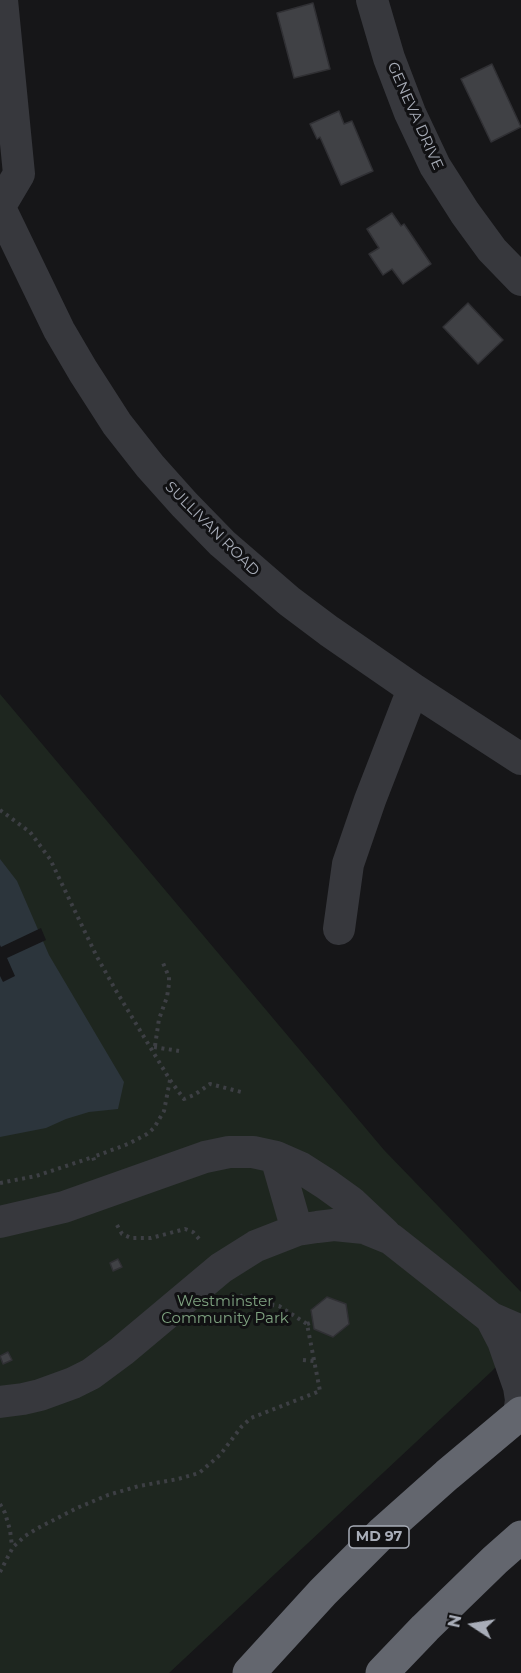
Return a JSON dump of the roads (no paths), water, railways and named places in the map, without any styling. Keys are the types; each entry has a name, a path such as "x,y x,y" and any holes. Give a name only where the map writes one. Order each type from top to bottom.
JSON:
{"highway":[{"name":"MD 97","path":"249,1673 323,1592 383,1532 520,1413"},
{"path":"382,1673 424,1628 521,1537"}],"street":[{"name":"GENEVA DRIVE","path":"372,0 389,58 410,113 435,166 492,250 521,280"},
{"path":"0,207 19,174 1,4"},
{"name":"SULLIVAN ROAD","path":"0,207 59,330 117,424 150,466 192,512 253,572 329,631 412,689 521,759"},
{"path":"339,929 348,864 412,689"},
{"path":"0,1222 64,1207 205,1157 229,1152 253,1152 276,1157 301,1167 351,1202 391,1239 491,1318 521,1331"},
{"path":"276,1157 297,1230"},
{"path":"0,1402 40,1395 74,1383 91,1374 221,1268 256,1246 297,1230 334,1225 364,1228 391,1239"},
{"path":"491,1318 503,1341 519,1387 520,1413"}],"park label":[{"name":"Westminster Community Park","path":"225,1310"}]}
